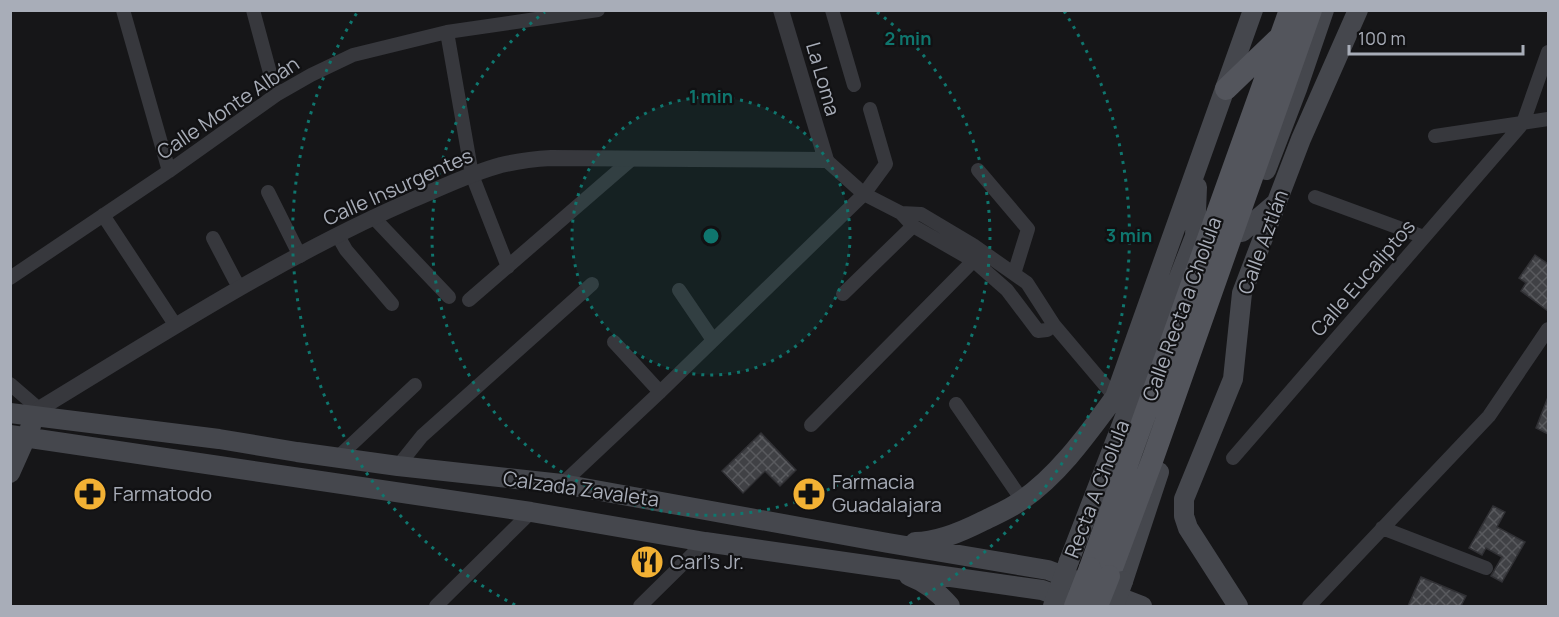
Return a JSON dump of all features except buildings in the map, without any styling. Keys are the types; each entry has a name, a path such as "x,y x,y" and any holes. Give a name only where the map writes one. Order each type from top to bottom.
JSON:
{"main road":[{"path":"888,543 925,542 965,530 1022,500 1038,488 1076,450 1115,397 1253,10"},
{"name":"Calle Recta a Cholula","path":"1097,606 1098,571 1290,10"},
{"name":"Calle Recta a Cholula","path":"1074,606 1098,571 1157,447 1311,10"},
{"path":"1114,606 1098,571 1197,356 1297,89 1324,10"},
{"name":"Calle Aztlán","path":"1238,606 1188,528 1184,516 1184,499 1233,379 1242,292 1301,139 1358,10"},
{"path":"1226,89 1280,37"},
{"path":"1297,89 1301,139"},
{"name":"Recta A Cholula","path":"1053,606 1098,571 1195,236 1198,166"},
{"path":"1242,232 1278,202"},
{"name":"Calzada Zavaleta","path":"10,413 37,413 398,466 562,483 1048,570 1142,606"},
{"path":"10,473 18,436 37,413"},
{"name":"Calzada Zavaleta","path":"18,436 531,513 705,542 1042,590 1086,606"},
{"path":"595,524 601,491"},
{"path":"890,568 919,580 950,606"}],"street":[{"path":"123,10 169,171"},
{"path":"253,10 276,95"},
{"name":"Calle Monte Albán","path":"10,278 169,171 276,95 310,75 354,55 447,32 598,10"},
{"name":"La Loma","path":"781,10 826,160"},
{"path":"832,10 854,85"},
{"path":"447,32 472,175 508,267"},
{"path":"1523,123 1548,52"},
{"path":"562,483 660,392 864,194 886,164 870,109"},
{"path":"1434,136 1548,119"},
{"name":"Calle Eucaliptos","path":"1233,458 1523,123"},
{"name":"Calle Insurgentes","path":"37,413 240,287 373,217 500,165 551,158 826,160"},
{"path":"469,300 633,158"},
{"path":"826,160 864,194 902,213 913,226 978,256 1027,283 1054,325 1115,397"},
{"path":"978,170 1028,229 1014,274"},
{"path":"268,192 300,256"},
{"path":"1315,197 1424,237"},
{"path":"902,213 921,214 978,256 1038,330 1047,330 1054,325"},
{"path":"103,215 176,326"},
{"path":"373,217 449,297"},
{"path":"843,294 913,226"},
{"path":"338,236 346,250 392,303"},
{"path":"213,238 240,287"},
{"path":"811,425 978,256"},
{"path":"398,466 422,436 592,284"},
{"path":"679,290 713,340"},
{"path":"1309,606 1489,416 1548,330"},
{"path":"614,342 660,392"},
{"path":"10,384 37,413"},
{"path":"337,458 415,384"},
{"path":"956,405 1022,500"},
{"path":"436,606 531,513"},
{"path":"1382,528 1486,568"},
{"path":"640,606 705,542"}],"place":[{"name":"Farmatodo","path":"90,494"},
{"name":"Farmacia Guadalajara","path":"809,494"},
{"name":"Carl's Jr.","path":"647,562"}]}
